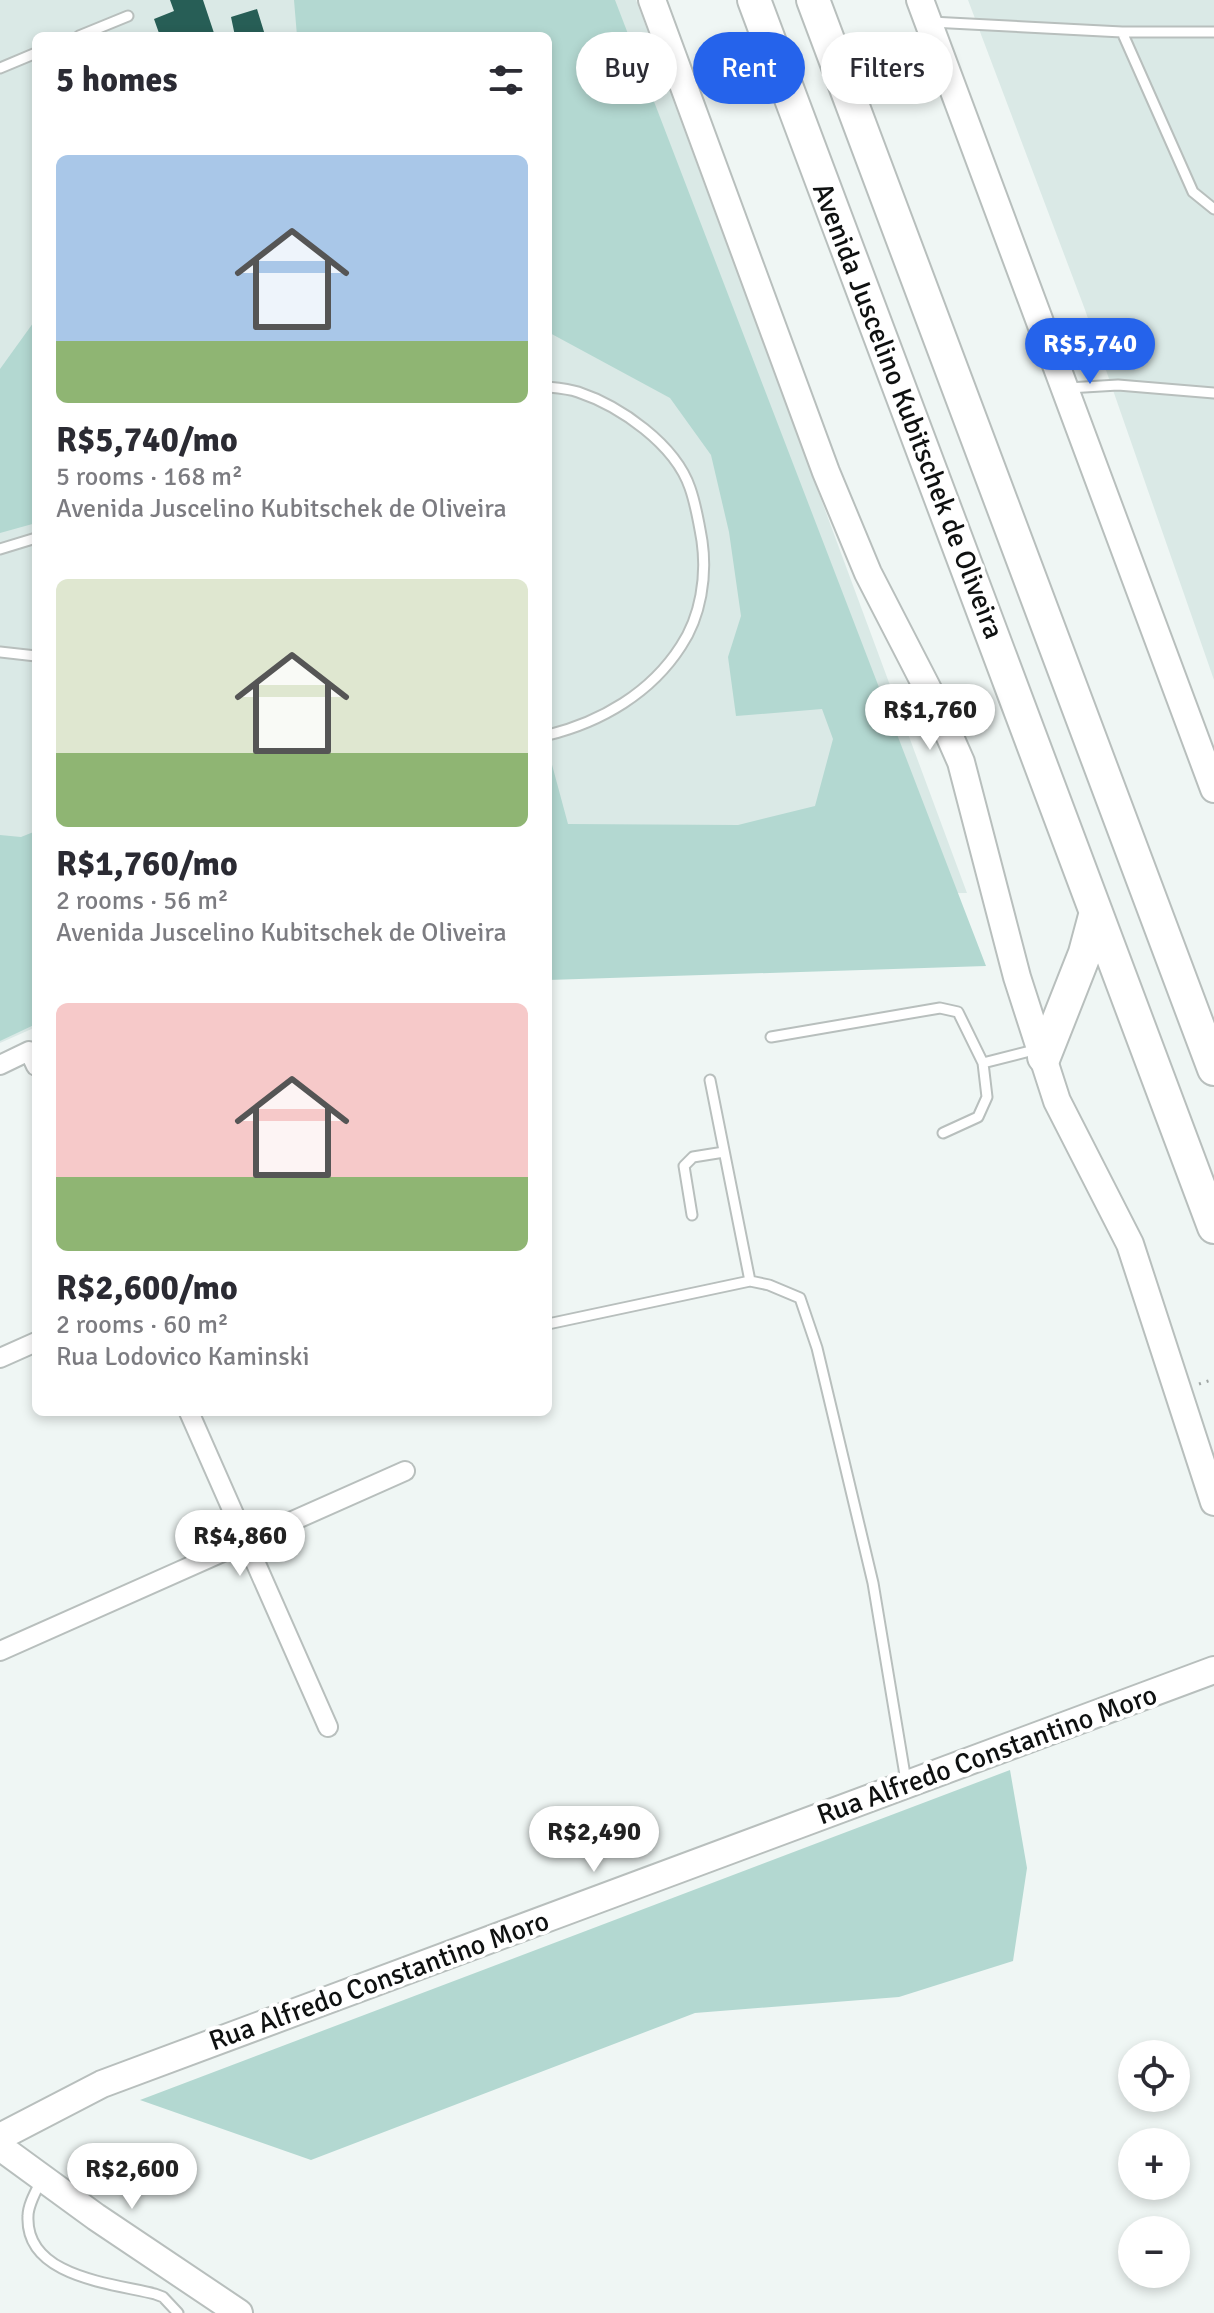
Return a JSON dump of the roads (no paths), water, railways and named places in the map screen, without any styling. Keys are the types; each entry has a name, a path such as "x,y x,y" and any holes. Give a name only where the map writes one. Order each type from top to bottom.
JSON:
{"highway":[{"name":"Avenida Juscelino Kubitschek de Oliveira","path":"754,0 1214,1227"},
{"name":"Avenida Juscelino Kubitschek de Oliveira","path":"813,0 1214,1069"},
{"path":"1042,1052 1085,953 1096,912"}],"street":[{"path":"652,0 826,472 868,573 935,703 961,762 1017,977 1057,1101 1130,1244 1214,1502"},
{"path":"924,11 1214,789"},
{"path":"0,1065 32,1059"},
{"path":"0,1358 32,1344"},
{"path":"191,1416 328,1727"},
{"path":"0,1651 405,1471"},
{"name":"Rua Alfredo Constantino Moro","path":"0,2137 102,2084 1214,1670"},
{"path":"0,2147 239,2313"}],"lane":[{"path":"924,11 1122,32 1214,32"},
{"path":"89,32 128,16"},
{"path":"1122,32 1193,192 1214,209"},
{"path":"0,68 32,55"},
{"path":"1064,388 1118,385 1214,393"},
{"path":"552,388 577,392 631,418 670,454 690,486 705,563 699,605 682,645 653,682 621,706 571,729 552,734"},
{"path":"0,549 32,539"},
{"path":"0,652 32,656"},
{"path":"771,1037 940,1008 958,1012 983,1063 987,1097 978,1117 943,1133"},
{"path":"983,1063 1042,1052"},
{"path":"710,1080 750,1281"},
{"path":"692,1215 684,1166 693,1157 724,1152"},
{"path":"552,1323 750,1281 800,1298 817,1348 873,1583 907,1785"},
{"path":"42,2178 28,2214 30,2234 49,2261 64,2272 163,2297 178,2313"}]}
